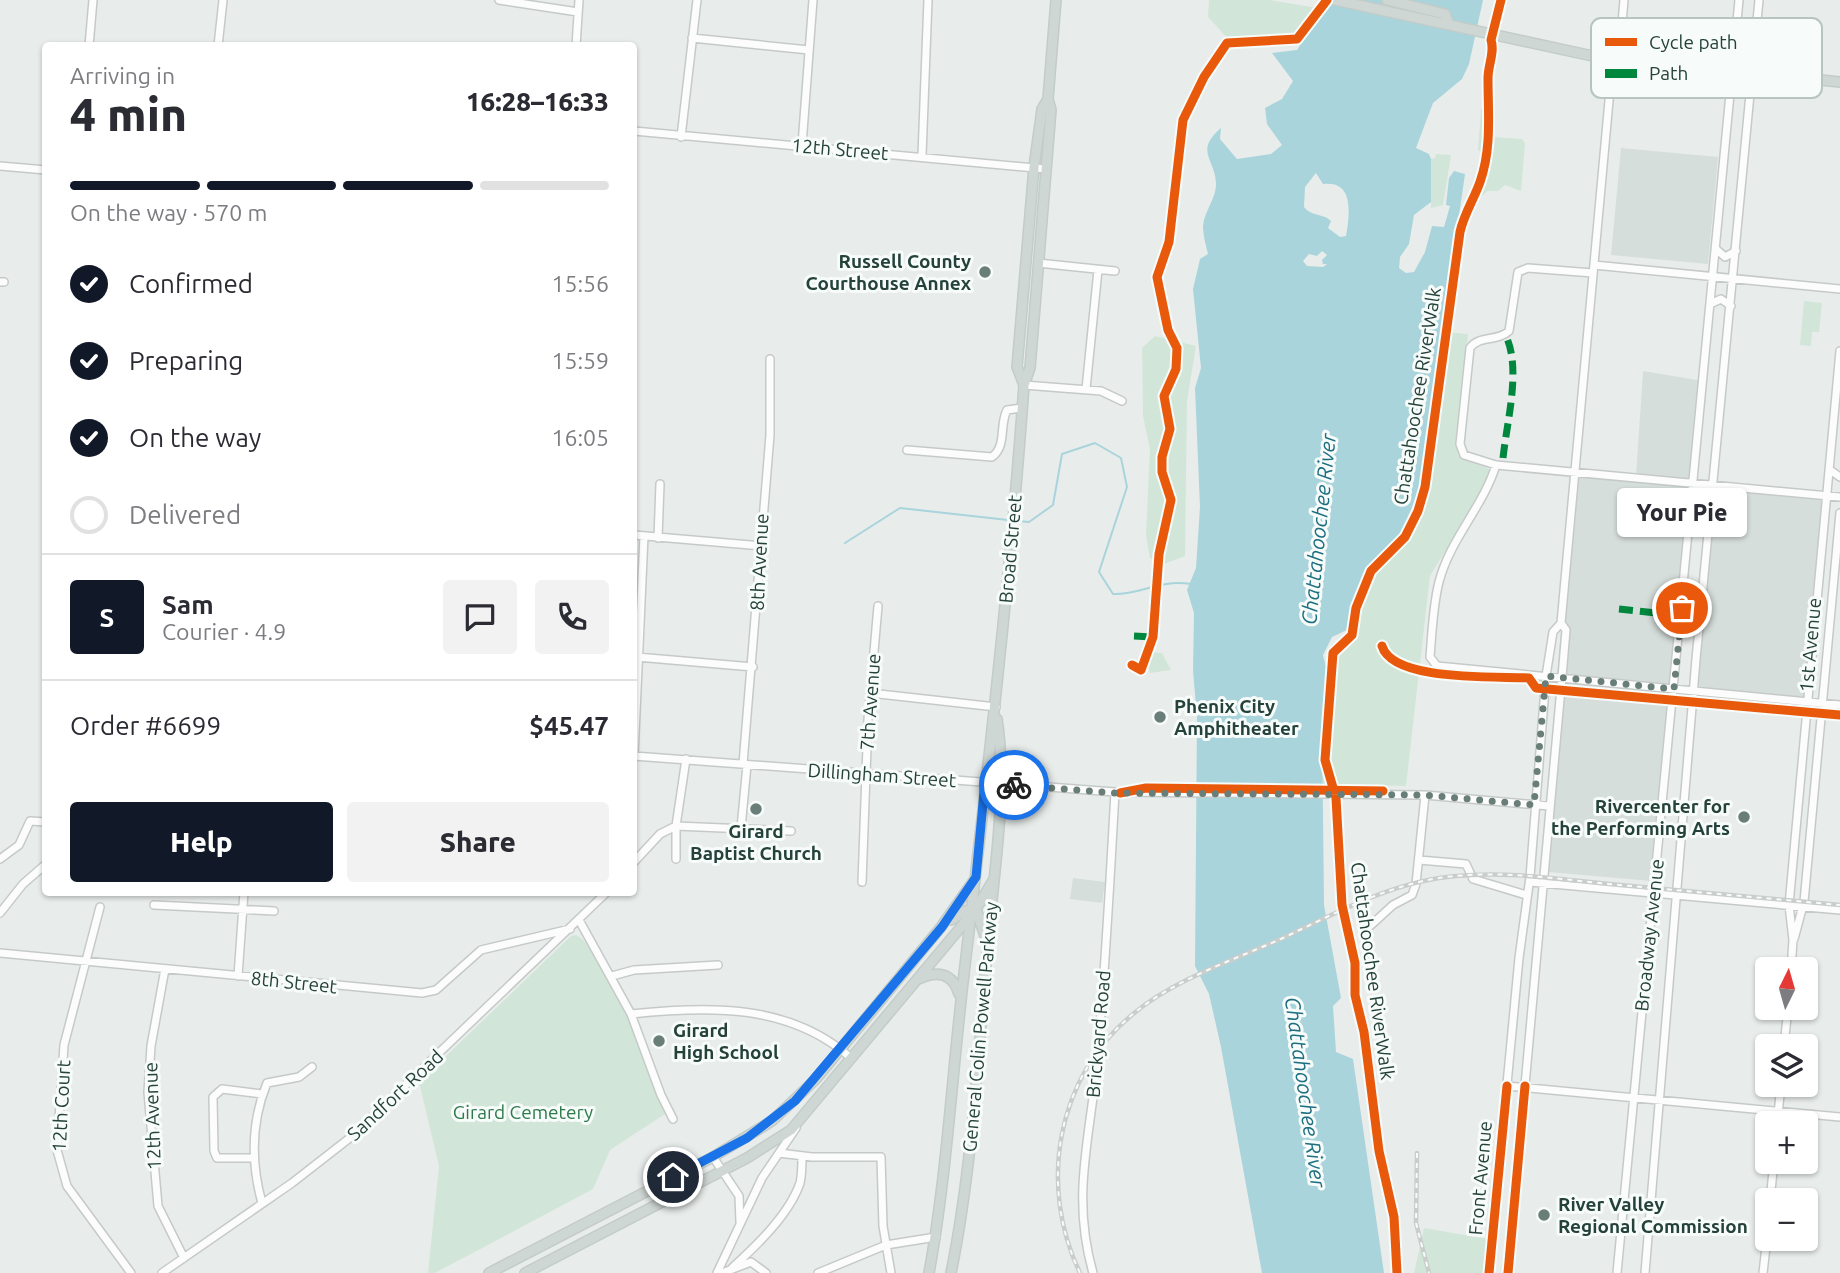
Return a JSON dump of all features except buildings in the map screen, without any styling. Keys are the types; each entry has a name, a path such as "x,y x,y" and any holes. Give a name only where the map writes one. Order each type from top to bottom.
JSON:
{"main road":[{"name":"Broad Street","path":"996,710 1024,385 1030,368 1051,110 1048,99 1056,0"},
{"path":"1335,0 1591,56"},
{"path":"1387,0 1445,14 1449,25"},
{"path":"1822,80 1840,82"},
{"name":"Broad Street","path":"1024,385 1017,367 1034,167 1042,109 1048,99"},
{"name":"General Colin Powell Parkway","path":"929,1273 946,1165 961,999 973,911 985,782 996,710"},
{"name":"General Colin Powell Parkway","path":"951,1273 968,1163 994,880 1000,742 996,710"},
{"path":"489,1273 713,1157 753,1134 783,1111 816,1079 942,927 976,877"},
{"path":"525,1273 721,1171 790,1130 973,911 994,880"},
{"path":"942,927 973,911"},
{"path":"973,911 988,945"},
{"path":"898,979 911,984 940,973 949,976 957,985 961,999"}],"street":[{"path":"89,42 93,0"},
{"path":"218,42 223,0"},
{"path":"499,0 578,12"},
{"path":"576,42 579,0"},
{"path":"681,136 697,0"},
{"path":"802,145 813,0"},
{"path":"922,155 928,0"},
{"path":"1622,18 1624,0"},
{"name":"Broadway Avenue","path":"1737,18 1739,0"},
{"name":"Broadway Avenue","path":"1757,18 1759,0"},
{"path":"692,38 809,50"},
{"path":"1561,623 1609,98"},
{"name":"Broadway Avenue","path":"1617,1273 1730,98"},
{"name":"Broadway Avenue","path":"1645,1273 1693,690 1750,98"},
{"name":"12th Street","path":"637,131 922,155 1046,169"},
{"path":"0,166 42,170"},
{"path":"1716,248 1726,257 1736,251"},
{"path":"1038,263 1115,271"},
{"path":"1840,289 1594,269 1521,270 1517,276 1513,317 1508,331 1500,338 1478,340 1470,348 1460,444 1464,455 1496,465 1694,481 1840,497"},
{"path":"1086,389 1098,270"},
{"path":"1710,304 1721,299 1731,306"},
{"name":"1st Avenue","path":"1792,957 1789,905 1840,351"},
{"name":"8th Avenue","path":"741,828 770,435 770,359"},
{"path":"1024,385 1101,391 1122,401"},
{"path":"907,450 992,457 1002,443 1003,418 1007,410 1022,408"},
{"path":"1496,465 1488,490 1457,542 1439,581 1430,657 1441,668 1562,677 1840,705"},
{"path":"1829,469 1832,474 1840,477"},
{"path":"658,538 660,484"},
{"name":"1st Avenue","path":"1793,940 1803,906 1840,513"},
{"path":"1825,517 1835,514 1840,519"},
{"path":"637,535 762,546"},
{"path":"644,536 637,657 753,667"},
{"name":"7th Avenue","path":"862,882 865,774 878,606"},
{"name":"Front Avenue","path":"1489,1273 1526,895 1530,882 1546,676 1553,632 1561,623 1566,630 1508,1273"},
{"name":"1st Avenue","path":"1810,677 1814,682 1824,679"},
{"path":"870,694 996,710"},
{"path":"1806,722 1820,723"},
{"name":"Dillingham Street","path":"637,756 1115,793 1425,795 1549,806"},
{"path":"676,859 676,826 686,759"},
{"name":"Brickyard Road","path":"1093,1273 1083,1228 1081,1195 1097,1060 1115,793"},
{"path":"1370,926 1393,905 1412,895 1419,860 1425,795"},
{"path":"0,859 19,845 30,821 42,822"},
{"path":"637,859 660,834 676,826 791,831"},
{"path":"1419,860 1466,864 1473,879 1526,895"},
{"path":"0,914 23,884 42,867"},
{"path":"1530,882 1840,910"},
{"path":"1792,882 1805,883"},
{"path":"238,976 244,896"},
{"name":"Sandfort Road","path":"162,1273 351,1136 603,896"},
{"path":"155,905 274,911"},
{"name":"12th Court","path":"100,907 64,1045 57,1158 72,1192 131,1273"},
{"path":"579,920 631,1014 673,1119"},
{"name":"8th Street","path":"0,953 422,993 436,990 481,950 570,929"},
{"path":"612,976 634,970 718,965"},
{"name":"12th Avenue","path":"164,969 151,1046 148,1092 158,1206 184,1258"},
{"path":"631,1014 695,1009 757,1012 800,1026 840,1048 851,1058"},
{"path":"262,1203 252,1158 262,1094 267,1083 299,1077 312,1067"},
{"path":"1507,1086 1660,1097 1778,1111 1780,1097"},
{"path":"252,1158 217,1158 214,1151 213,1097 222,1089 262,1094"},
{"path":"717,1273 762,1178 808,1110"},
{"path":"1818,1115 1840,1117"},
{"path":"779,1153 881,1157 886,1245 891,1273"},
{"path":"732,1268 757,1244 785,1208 800,1183 803,1156"},
{"path":"713,1157 738,1196 741,1218 737,1233"},
{"path":"818,1273 886,1245 936,1237"},
{"path":"1763,1273 1766,1251"},
{"path":"722,1273 751,1262 766,1273"}],"shaded area":[{"path":"1621,148 1718,157 1708,264 1611,255"},
{"path":"1643,371 1703,381 1674,689 1557,677 1575,472 1636,476"},
{"path":"1712,483 1827,496 1808,702 1693,690"},
{"path":"1564,681 1669,691 1651,881 1548,872"},
{"path":"1073,878 1105,882 1102,903 1070,899"}],"green space":[{"path":"1209,0 1270,0 1317,8 1296,36 1230,41 1208,17"},
{"path":"1486,99 1489,111 1483,154 1478,150 1481,110"},
{"path":"1495,137 1522,139 1525,143 1521,191 1505,185 1498,191 1488,191 1471,204 1482,185 1486,163 1492,161"},
{"path":"1436,154 1451,155 1443,205 1431,208 1431,159 1435,158"},
{"path":"1804,301 1822,303 1819,332 1812,332 1811,346 1800,345"},
{"path":"1446,332 1468,334 1458,455 1494,471 1430,576 1406,786 1322,784 1331,672 1354,625 1356,608 1371,571 1404,535 1425,488"},
{"path":"1155,336 1196,346 1187,401 1185,556 1164,564 1150,558 1146,535 1150,449 1143,416 1142,348"},
{"path":"1151,652 1162,653 1171,670 1150,673 1147,661"},
{"name":"Girard Cemetery","path":"576,935 603,965 616,990 665,1114 610,1150 593,1189 435,1273 428,1273 439,1166 419,1082 571,936"},
{"path":"1424,1228 1488,1239 1485,1273 1414,1273"}],"water":[{"name":"Chattahoochee River","path":"1329,0 1483,0 1469,64 1462,79 1433,103 1416,148 1429,154 1431,159 1431,202 1414,215 1409,244 1400,257 1399,268 1406,273 1414,272 1425,252 1432,226 1444,227 1450,206 1446,205 1449,178 1454,171 1465,174 1420,486 1402,534 1368,568 1352,607 1349,629 1332,637 1323,655 1327,671 1322,727 1324,905 1341,998 1333,1006 1336,1052 1353,1059 1384,1273 1262,1273 1221,1047 1209,994 1195,966 1197,717 1193,671 1194,613 1187,590 1196,568 1200,507 1195,388 1201,368 1193,289 1200,259 1208,254 1203,226 1216,188 1207,149 1213,136 1221,128 1220,139 1237,159 1271,154 1282,145 1267,124 1265,108 1282,99 1293,81 1272,53 1297,50","holes":["1316,173 1323,184 1333,184 1345,193 1349,208 1346,236 1340,237 1328,228 1331,221 1304,207 1305,187","1322,251 1327,255 1322,260 1323,264 1327,264 1323,267 1307,266 1303,261 1309,254 1317,256"]}],"waterway":[{"path":"1017,521 1029,522 1053,505 1062,454 1095,443 1121,458 1127,487 1099,572 1113,594 1159,585 1191,584"},
{"path":"845,543 900,508 1008,520"}],"railway":[{"path":"1080,1273 1067,1239 1060,1205 1058,1169 1062,1134 1071,1101 1086,1069 1107,1040 1133,1014 1186,980 1367,899 1411,884 1456,876 1532,876 1840,905"},
{"path":"1417,1153 1416,1223 1429,1273"}],"marked path":[{"path":"1503,458 1513,378 1510,347 1505,334"},
{"path":"1619,609 1666,614"},
{"path":"1134,636 1153,637"}],"cycle path":[{"path":"1227,43 1297,39 1327,0"},
{"name":"Chattahoochee RiverWalk","path":"1397,1273 1394,1217 1379,1151 1364,1032 1355,995 1355,963 1342,905 1336,798 1325,760 1333,653 1352,635 1356,608 1371,571 1405,537 1418,511 1425,487 1460,232 1484,169 1489,130 1488,78 1491,40 1501,0"},
{"path":"1132,665 1141,670 1153,637 1159,554 1171,500 1162,472 1162,457 1170,429 1164,396 1176,369 1177,348 1168,330 1157,277 1169,242 1183,120 1204,77 1227,43"},
{"path":"1382,646 1390,658 1405,666 1447,675 1529,678 1536,688 1840,715"},
{"path":"1120,793 1146,788 1383,791"},
{"path":"1489,1273 1507,1086"},
{"path":"1508,1273 1525,1086"}],"way so far":[{"path":"1014,785 1115,793 1425,795 1534,805 1546,676 1674,689 1682,608"}],"place":[{"name":"Russell County Courthouse Annex","path":"985,272"},
{"name":"Your Pie","path":"1682,608"},
{"name":"Phenix City Amphitheater","path":"1160,717"},
{"name":"Girard Baptist Church","path":"756,809"},
{"name":"Rivercenter for the Performing Arts","path":"1744,817"},
{"name":"Girard High School","path":"659,1041"},
{"name":"River Valley Regional Commission","path":"1544,1215"}],"route":[{"path":"673,1177 760,1130 795,1101 816,1079 942,927 976,877 985,782 1014,785"}]}
